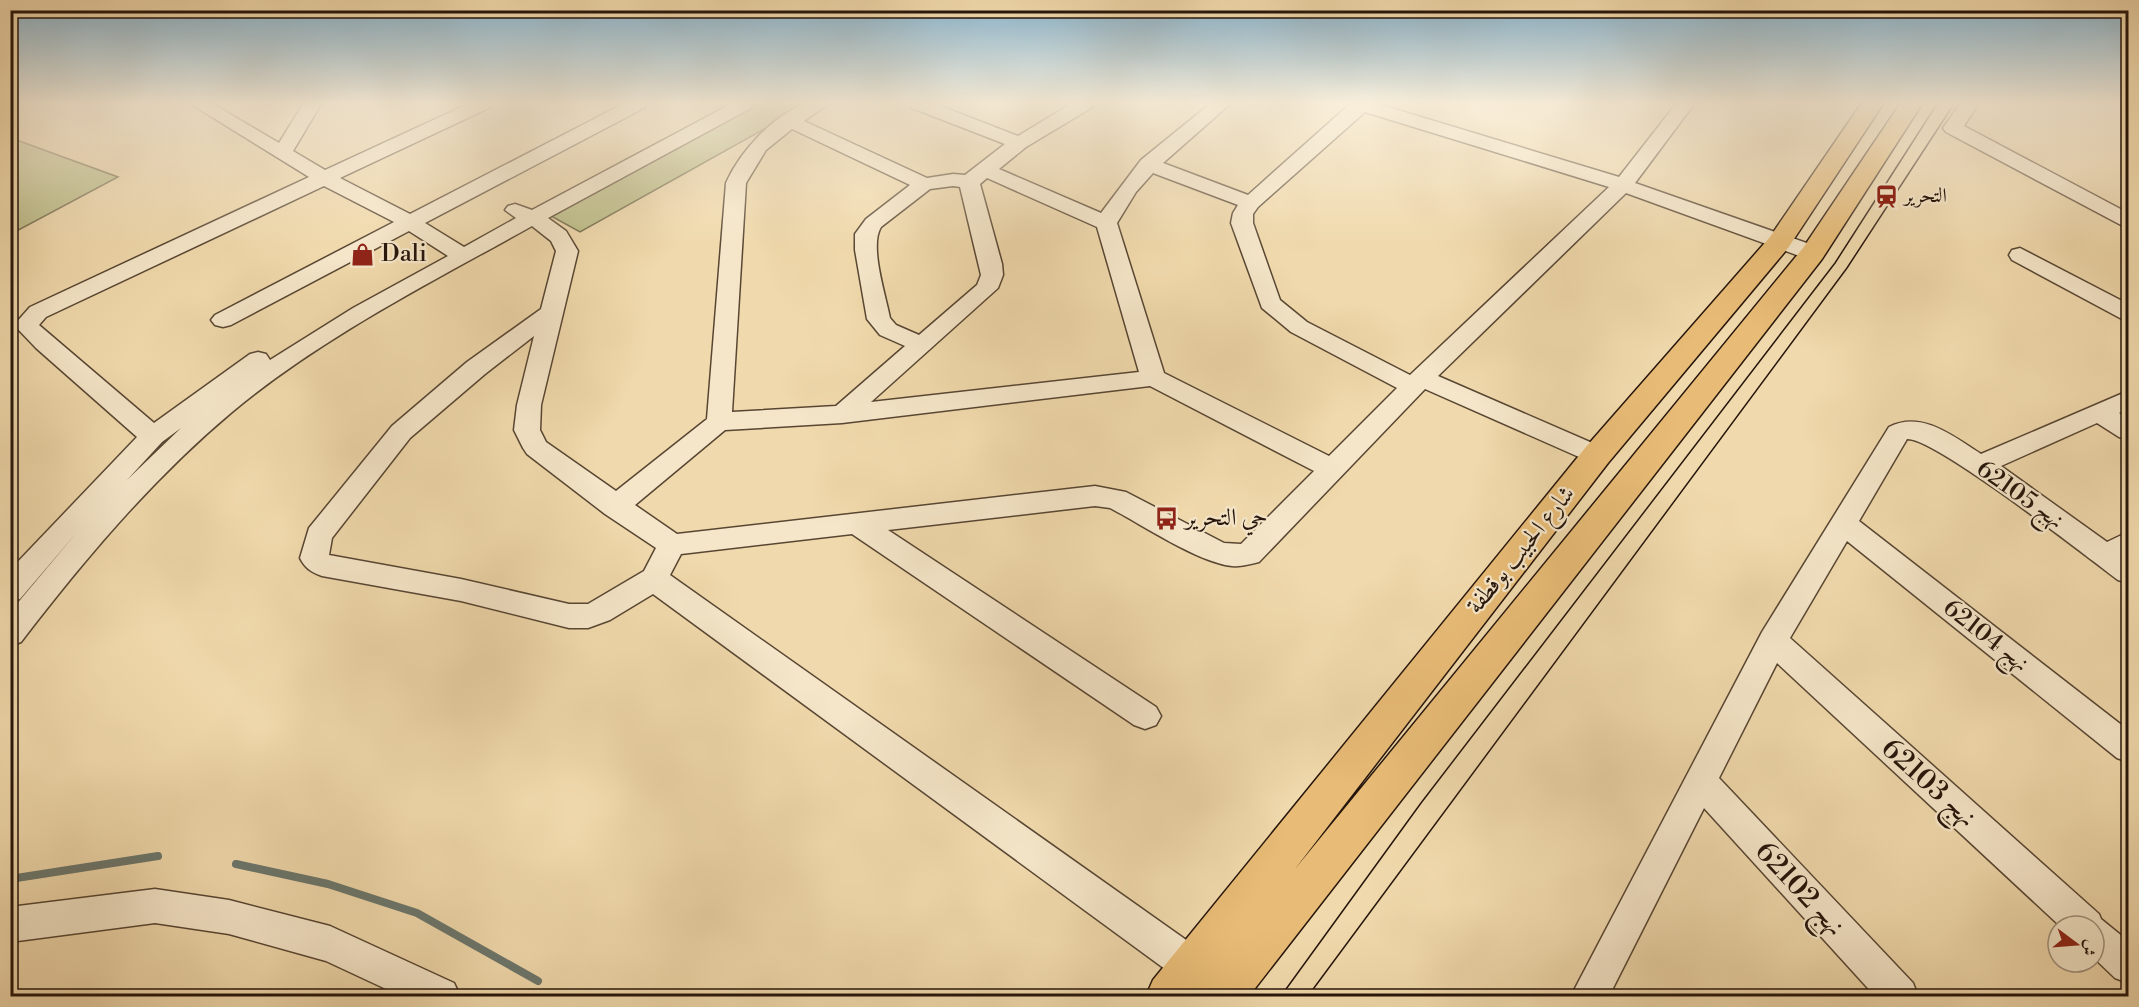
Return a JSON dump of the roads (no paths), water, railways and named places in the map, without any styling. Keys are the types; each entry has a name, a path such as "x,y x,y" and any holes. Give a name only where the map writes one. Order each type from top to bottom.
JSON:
{"main road":[{"name":"شارع الحبيب بوقطفة","path":"1169,996 1403,697 1597,455 1779,242 1840,151"},
{"name":"شارع الحبيب بوقطفة","path":"1221,996 1813,253 1880,151"}],"street":[{"path":"277,151 411,223 455,250"},
{"path":"153,436 44,344 26,325 29,319 38,312 382,151"},
{"path":"223,320 548,151"},
{"path":"523,214 634,151"},
{"path":"10,591 43,551 153,436 282,343 364,291 455,250 650,151"},
{"path":"719,422 736,183 742,165 753,151"},
{"path":"855,151 924,184"},
{"path":"920,344 888,330 879,319 866,234 873,223 924,184 977,176 1009,151"},
{"path":"1153,378 1106,223 1120,196 1148,164 1163,151"},
{"path":"1309,151 1243,213 1242,223 1270,303 1299,327 1418,382 1597,455"},
{"path":"1513,151 1623,185 1813,253"},
{"path":"523,214 552,228 563,238 567,251 529,405 526,430 536,448 615,507 672,545 1095,496 1116,499 1218,553 1234,556 1249,554 1418,382 1623,185 1649,151"},
{"path":"1996,151 2128,221"},
{"path":"1148,164 1251,203"},
{"path":"977,176 1106,223"},
{"path":"842,414 987,288 992,275 977,176"},
{"path":"10,634 52,580 117,507 169,454 250,386 455,250"},
{"path":"2020,255 2128,313"},
{"path":"552,312 476,368 401,432 319,535 314,558 322,565 461,590 569,616 600,612 654,579 672,545"},
{"path":"615,507 719,422 842,414 1153,378 1332,469"},
{"path":"1980,465 2128,399"},
{"path":"2100,413 2128,431"},
{"name":"نهج 62105","path":"1844,524 1898,433 1906,429 1928,433 2121,556"},
{"path":"1589,996 1773,641 1844,524"},
{"name":"نهج 62104","path":"1844,524 2128,748"},
{"path":"859,525 1144,716"},
{"path":"654,579 1193,967"},
{"name":"نهج 62103","path":"1773,641 2073,914"},
{"name":"نهج 62102","path":"1700,781 1900,996"},
{"path":"10,926 155,906 229,917 330,944 441,996"},
{"path":"2106,944 2128,965"}],"waterway":[{"path":"10,879 158,856"},
{"path":"236,864 328,884 417,913 538,981"}],"tram line":[{"path":"1281,996 1421,803 1835,263 1907,151"},
{"path":"1308,996 1847,268 1923,151"}],"place":[{"name":"التحرير","path":"1886,196"},
{"name":"Dali","path":"363,254"},
{"name":"حي التحرير","path":"1167,518"}]}
